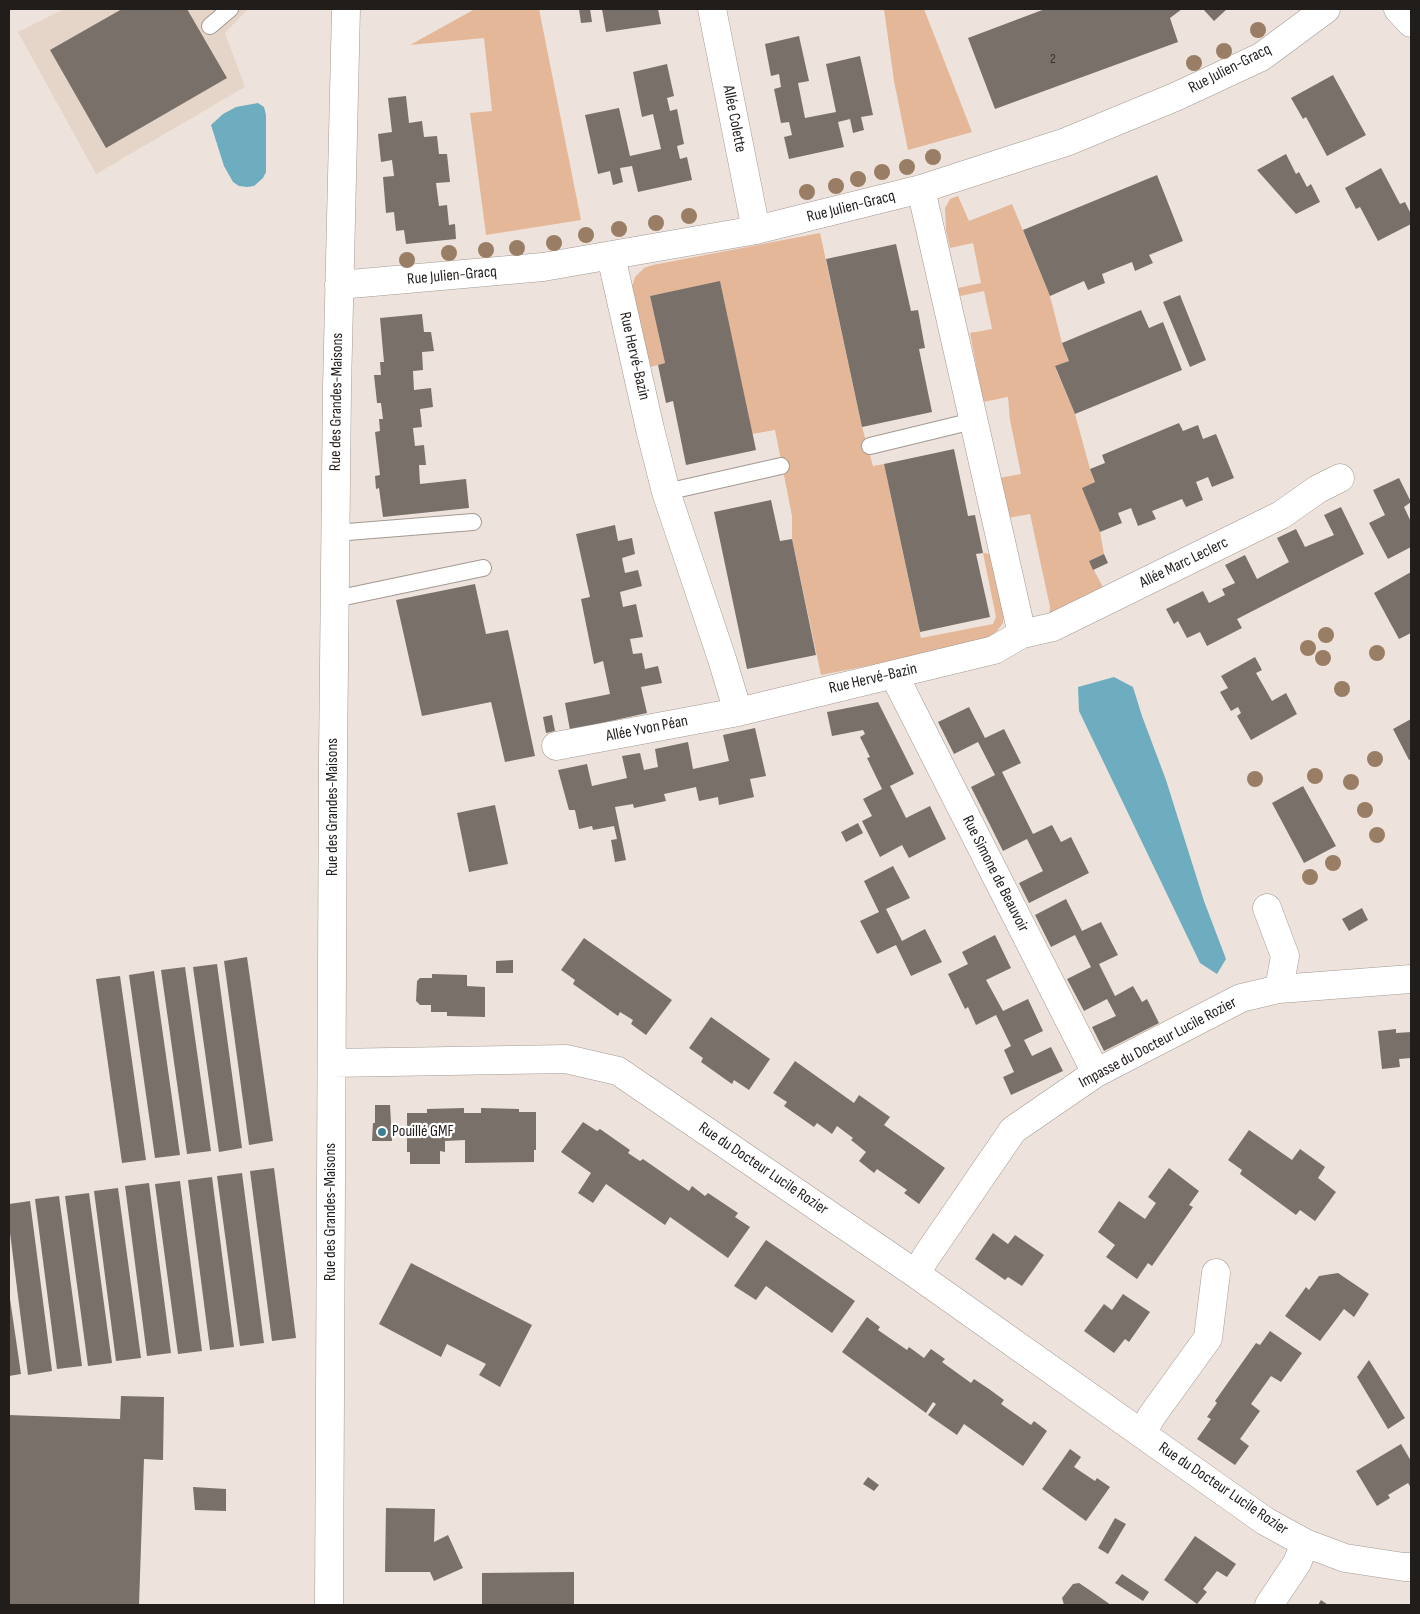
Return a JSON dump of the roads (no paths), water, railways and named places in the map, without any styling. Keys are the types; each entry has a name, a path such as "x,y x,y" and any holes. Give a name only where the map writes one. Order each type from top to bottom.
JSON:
{"street":[{"name":"Rue des Grandes-Maisons","path":"329,1605 334,599 346,9"},
{"name":"Allée Colette","path":"712,9 756,230"},
{"name":"Rue Julien-Gracq","path":"339,285 543,267 611,256 756,230 921,189 1066,142 1175,97 1261,57 1326,9"},
{"path":"921,189 1022,634"},
{"name":"Rue Hervé-Bazin","path":"611,256 666,492 738,712 994,650 1022,634"},
{"name":"Allée Marc Leclerc","path":"1022,634 1054,627 1281,516 1318,489 1340,478"},
{"name":"Rue Simone de Beauvoir","path":"894,675 1096,1074"},
{"name":"Allée Yvon Péan","path":"556,746 738,712"},
{"path":"1267,908 1285,956 1279,989"},
{"name":"Impasse du Docteur Lucile Rozier","path":"916,1274 1012,1130 1096,1074 1241,998 1279,989 1411,979"},
{"name":"Rue du Docteur Lucile Rozier","path":"332,1063 566,1059 618,1071 916,1274 1265,1521 1305,1543 1346,1558 1411,1567"},
{"name":"Rue du Docteur Lucile Rozier","path":"1142,1434 1151,1417 1208,1338 1216,1273"},
{"name":"Rue du Docteur Lucile Rozier","path":"1269,1605 1297,1563 1305,1543"}],"lane":[{"path":"210,26 230,9"},
{"path":"870,446 973,421"},
{"path":"666,492 781,466"},
{"path":"335,533 472,522"},
{"path":"334,599 483,568"}],"water":[{"path":"258,103 264,107 266,115 266,172 263,178 254,186 239,186 233,182 224,166 211,125 223,114 236,107"},
{"path":"1114,677 1133,687 1166,780 1204,901 1226,959 1217,974 1200,963 1079,711 1078,687"}],"place":[{"name":"Pouillé GMF","path":"382,1132"}]}
